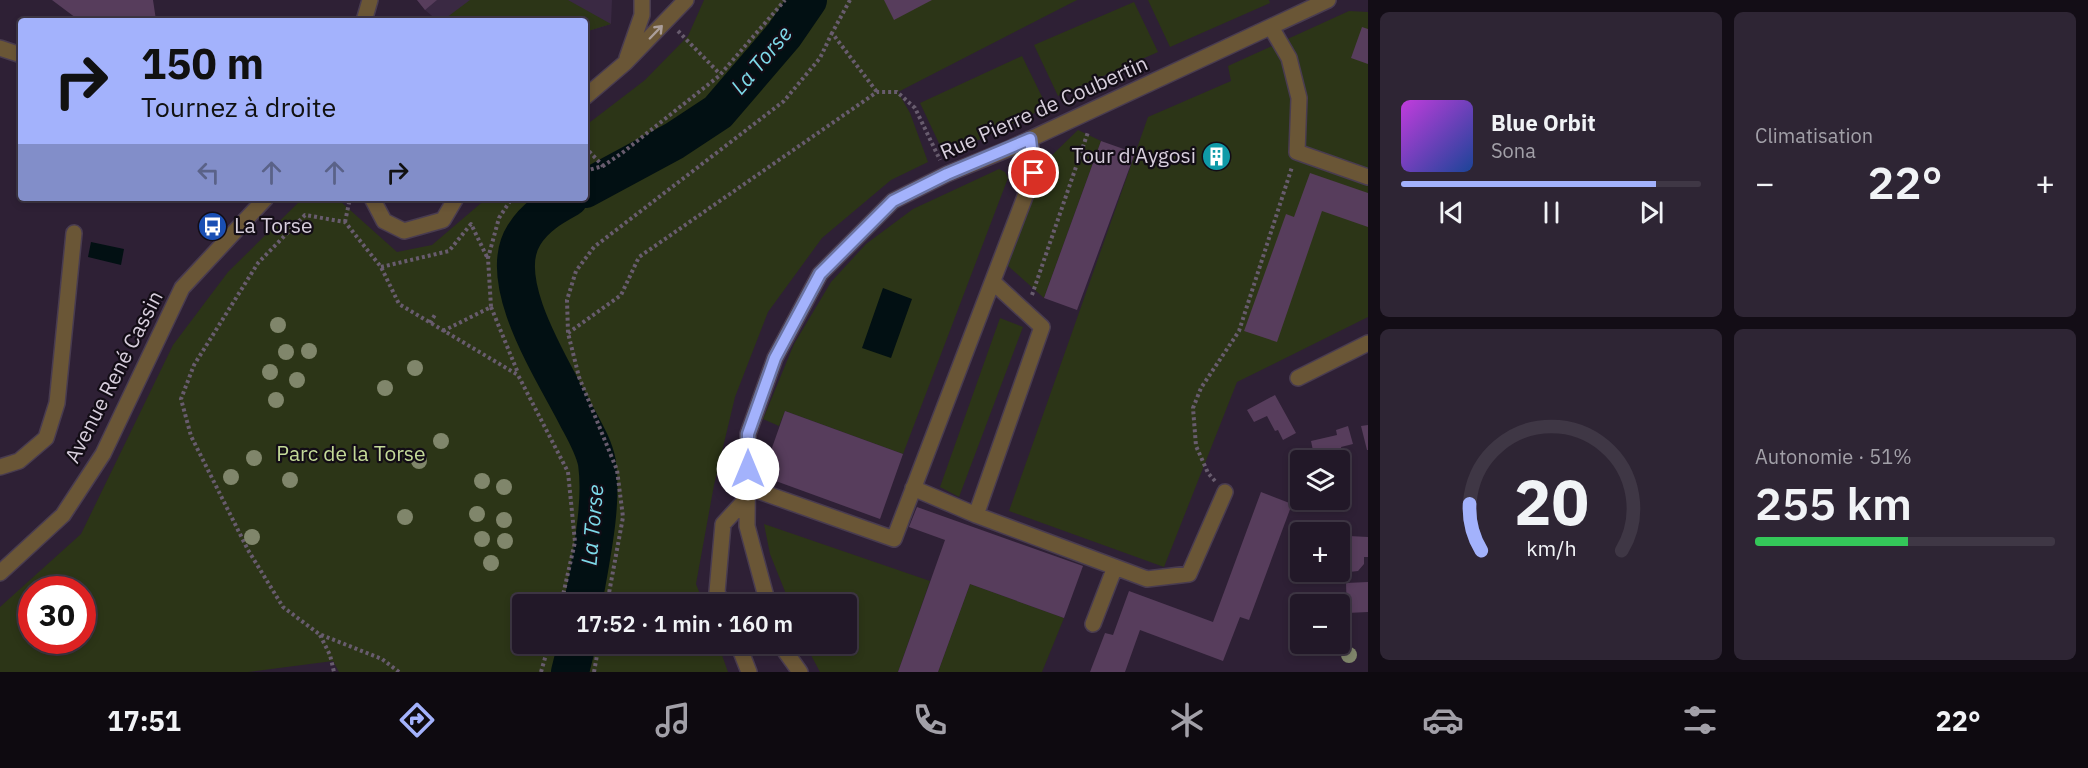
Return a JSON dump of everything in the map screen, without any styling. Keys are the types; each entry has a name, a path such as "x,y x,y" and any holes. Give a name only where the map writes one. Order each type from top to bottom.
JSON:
{"street":[{"path":"365,18 370,0"},
{"path":"625,63 642,15 642,0"},
{"path":"588,94 625,63 686,0"},
{"name":"Rue Pierre de Coubertin","path":"765,594 747,526 748,434 775,358 820,274 893,201 947,174 1030,139 1328,0"},
{"path":"1271,27 1289,58 1299,98 1297,152 1368,177"},
{"path":"0,48 18,54"},
{"path":"718,594 723,524 747,492 894,539 1034,173 1030,139"},
{"name":"Avenue René Cassin","path":"0,573 63,515 103,454 182,288 263,201"},
{"path":"374,201 384,221 404,231 443,220 454,201"},
{"path":"0,467 19,461 46,438 57,403 74,233"},
{"path":"976,515 1042,327 993,282"},
{"path":"1298,378 1368,344"},
{"path":"913,488 976,515 1147,579 1189,574 1225,492"},
{"path":"1093,624 1115,567"},
{"path":"742,654 750,672"},
{"path":"787,654 800,672"}],"path":[{"path":"588,170 603,166 622,153 720,74 785,0"},
{"path":"609,594 623,517 617,471 579,377 567,333 567,300 576,271 594,247 784,101 820,58 850,0"},
{"path":"667,20 720,74"},
{"path":"832,33 877,92"},
{"path":"567,333 621,295 639,257 877,92 897,92 915,108 947,174"},
{"path":"1026,312 1096,108"},
{"path":"588,150 603,166"},
{"path":"1225,492 1208,473 1196,446 1192,408 1201,388 1239,332 1297,152"},
{"path":"345,222 350,201"},
{"path":"511,201 499,218 488,258 491,307 518,375 568,472 575,542 563,594"},
{"path":"399,672 382,659 319,634 283,607 248,550 191,435 181,399 194,365 258,263 305,215 345,222 381,267 399,304 518,375"},
{"path":"381,267 449,251 471,224 488,258"},
{"path":"443,331 491,307"},
{"path":"430,323 436,313"},
{"path":"319,634 330,655 334,672"},
{"path":"541,672 546,654"},
{"path":"594,672 597,654"}],"shaded area":[{"path":"417,0 612,0 611,24 588,31 588,18 434,18"},
{"path":"91,242 124,249 121,265 88,257"},
{"path":"883,288 912,299 891,358 862,348"}],"green space":[{"path":"470,0 568,0 611,24 588,31 588,18 446,18"},
{"name":"Parc de la Torse","path":"704,0 1077,0 898,92 910,113 928,162 891,180 822,238 768,312 735,397 714,485 696,584 700,594 512,594 512,654 722,654 728,672 339,672 333,661 248,672 0,672 0,607 18,591 18,654 96,654 96,576 34,576 81,534 173,345 228,272 300,201 340,201 397,252 432,245 483,201 588,201 588,124 645,80 688,36"},
{"path":"1148,0 1269,0 1270,3 1170,47"},
{"path":"1134,2 1158,52 1058,96 1034,45"},
{"path":"1349,11 1368,12 1368,317 1237,382 1164,567 1009,511 1148,117 1231,81 1228,66"},
{"path":"1022,56 1047,107 945,156 920,103"},
{"path":"1078,130 1101,141 1044,298 1007,265 1048,159"},
{"path":"999,169 1005,172 1008,178 903,454 785,411 779,426 763,419 794,344 831,282 866,244 913,209"},
{"path":"1000,318 1023,327 959,497 940,487"},
{"path":"764,524 930,581 898,672 820,672 810,654 857,654 857,594 786,594 770,554"},
{"path":"970,584 1064,618 1042,672 938,672"}],"building":[{"path":"52,0 153,0 156,18 76,18"},
{"path":"417,0 437,0 425,10"},
{"path":"884,0 932,0 894,20"},
{"path":"1362,27 1368,29 1368,64 1351,58"},
{"path":"1101,141 1135,153 1077,310 1044,298"},
{"name":"Tour d'Aygosi","path":"1212,149 1225,152 1222,163 1209,161"},
{"path":"1310,173 1368,193 1368,227 1322,211 1277,342 1244,331 1286,214 1294,217"},
{"path":"1275,395 1296,433 1283,440 1267,416 1254,422 1247,410"},
{"path":"785,411 903,454 880,519 762,476"},
{"path":"1368,425 1368,450 1367,450 1361,426"},
{"path":"1348,426 1353,444 1341,447 1342,450 1313,450 1311,441 1337,435 1336,430"},
{"path":"1261,492 1290,503 1290,509 1249,620 1240,617 1223,661 1140,630 1125,672 1090,672 1105,633 1113,635 1129,591 1213,622"},
{"path":"917,507 1083,566 1064,618 970,584 938,672 898,672 945,540 909,527"},
{"path":"1350,536 1368,537 1368,557 1364,557 1364,564 1358,571 1350,572"},
{"path":"1368,582 1368,612 1350,613 1350,594 1346,594 1346,583"}],"waterway":[{"name":"La Torse","path":"588,187 674,141 718,112 784,35 808,0"},
{"name":"La Torse","path":"564,201 538,218 524,235 517,255 517,277 522,302 531,327 589,440 597,463 597,515 585,594"},
{"name":"La Torse","path":"570,672 574,654"}],"place":[{"name":"Tour d'Aygosi","path":"1217,156"},
{"name":"La Torse","path":"213,226"}],"route":[{"path":"748,469 748,434 775,358 820,274 893,201 947,174 1030,139 1034,173"}]}
